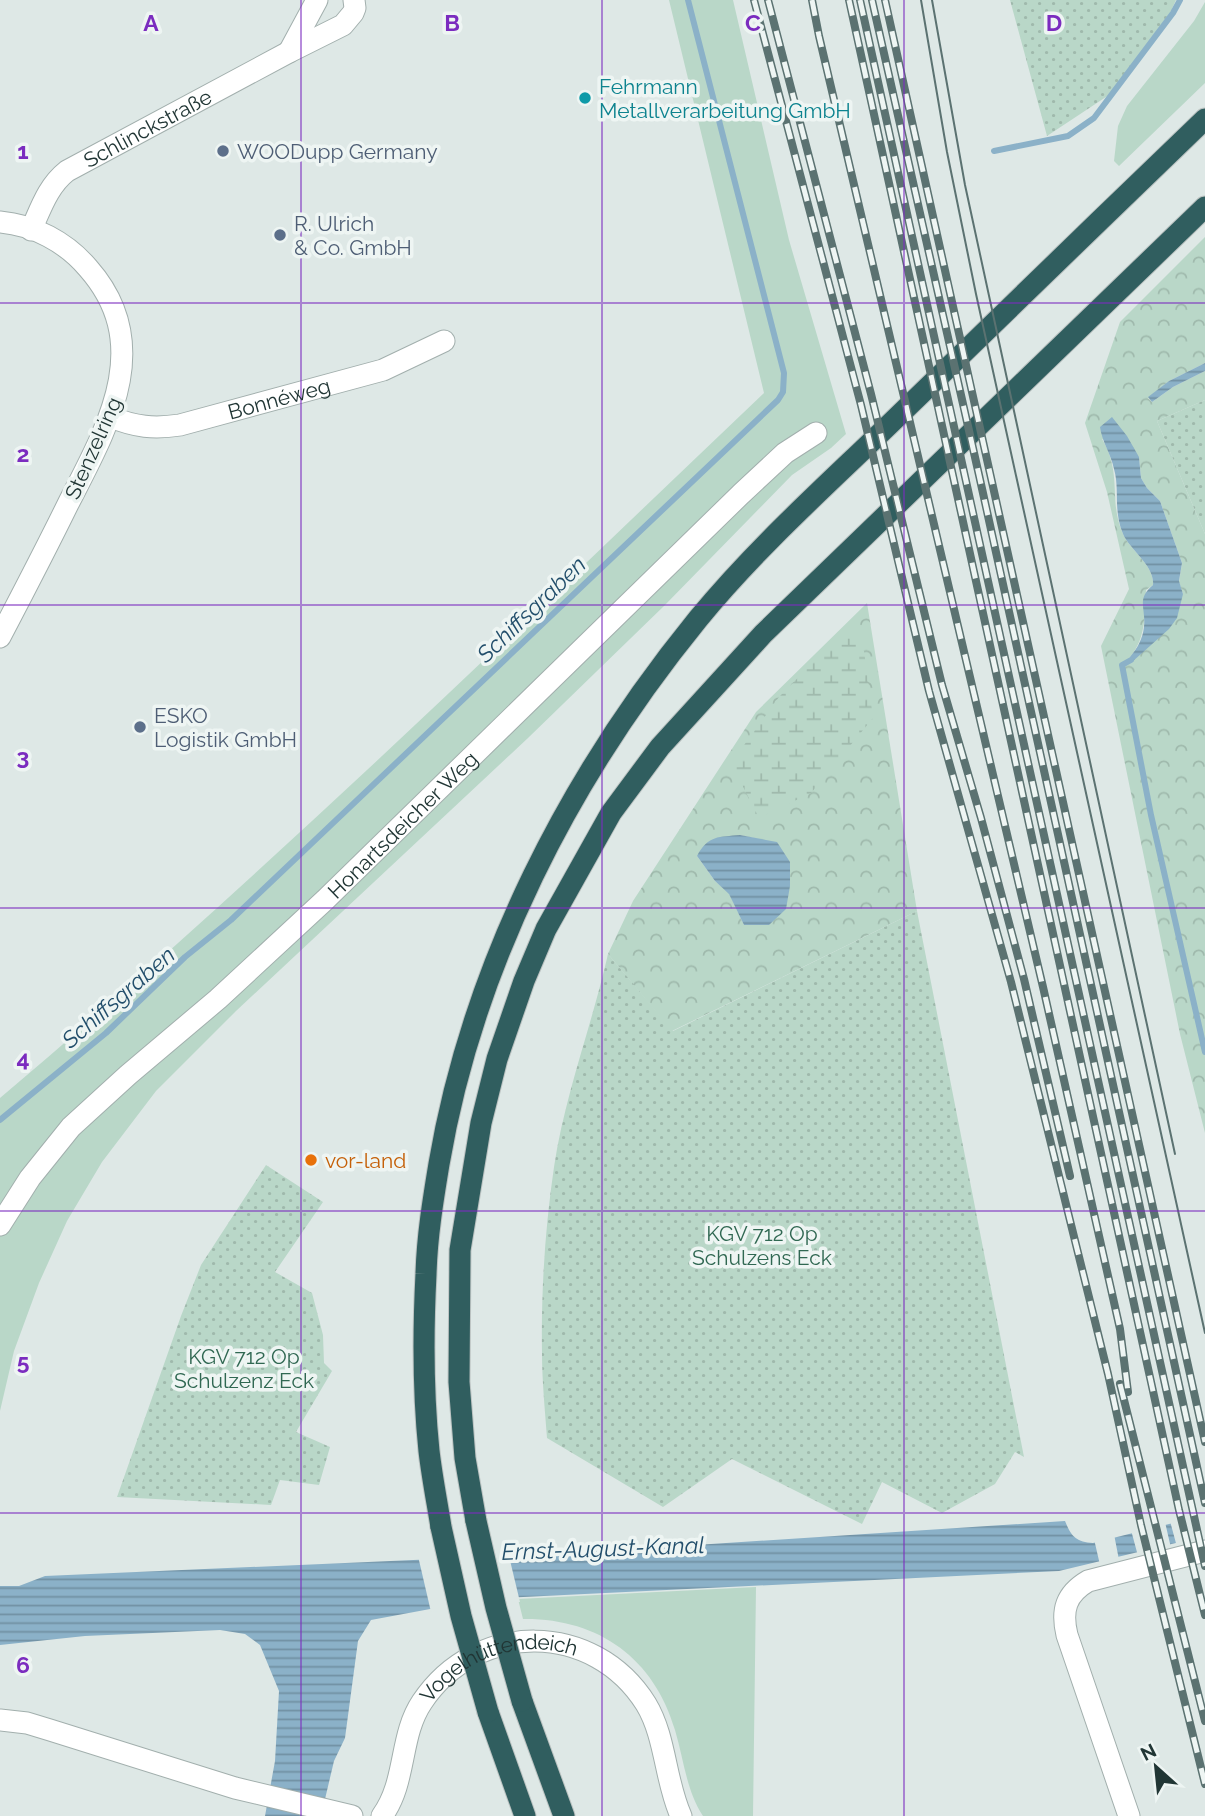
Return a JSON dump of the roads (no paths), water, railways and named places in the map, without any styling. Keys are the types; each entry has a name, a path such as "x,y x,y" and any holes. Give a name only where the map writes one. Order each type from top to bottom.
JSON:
{"highway":[{"path":"525,1816 488,1712 461,1616 441,1527 429,1450 425,1389 426,1271 434,1198 449,1107 471,1026 500,952 548,845 582,783 641,692 700,616 776,534 1205,119"},
{"path":"564,1816 522,1701 496,1608 465,1458 459,1382 460,1250 479,1134 497,1059 524,981 552,918 611,813 660,747 763,634 1205,207"}],"street":[{"path":"289,52 317,0"},
{"name":"Schlinckstraße","path":"31,230 47,194 67,171 343,26 354,13 354,0"},
{"name":"Stenzelring","path":"0,222 31,230 58,242 83,262 102,287 115,316 120,332 122,369 111,417 0,637"},
{"name":"Bonnéweg","path":"111,417 143,427 180,425 383,370 444,341"},
{"name":"Honartsdeicher Weg","path":"0,1225 30,1178 71,1128 128,1075 218,999 447,782 741,494 785,453 816,433"},
{"path":"1129,1816 1067,1634 1064,1624 1065,1605 1076,1588 1087,1581 1205,1551"},
{"name":"Vogelhüttendeich","path":"382,1816 400,1776 406,1740 413,1719 431,1690 452,1670 479,1653 496,1646 528,1640 546,1641 583,1650 612,1667 636,1691 647,1706 657,1731 681,1816"},
{"path":"0,1720 27,1723 267,1797 352,1816"}],"water":[{"path":"1205,363 1205,371 1173,387 1152,402 1148,397 1169,381"},
{"path":"1112,417 1139,457 1141,478 1160,501 1182,563 1179,581 1183,594 1177,618 1169,629 1132,662 1130,657 1143,631 1143,599 1153,585 1153,578 1126,540 1120,525 1116,477 1100,427"},
{"path":"740,835 777,842 790,862 786,909 769,925 744,925 729,894 715,881 697,856 710,841"},
{"path":"1205,1515 1205,1536 1059,1571 484,1599 371,1620 358,1641 345,1738 334,1761 321,1816 265,1816 275,1761 279,1691 260,1645 245,1634 220,1630 85,1636 0,1645 0,1586 19,1586 45,1576 574,1553 1065,1521 1075,1537 1093,1543"}],"waterway":[{"name":"Schiffsgraben","path":"0,1120 106,1033 185,957 231,920 778,400 783,392 784,373 688,0"},
{"path":"994,151 1068,136 1094,118 1180,0"},
{"path":"1131,660 1122,665 1151,815 1205,1052"}],"tram line":[{"path":"921,0 947,152 976,294 1205,1333"},
{"path":"932,0 965,185 1175,1154"}],"railway":[{"path":"754,0 861,405 929,691 1011,982 1108,1374 1141,1525 1205,1784"},
{"path":"768,0 871,394 942,685 1024,979 1070,1176"},
{"path":"812,0 1043,987 1120,1329 1128,1392"},
{"path":"849,0 1179,1510 1205,1615"},
{"path":"860,0 1205,1566"},
{"path":"872,0 1205,1503"},
{"path":"885,0 1205,1442"},
{"path":"1120,1384 1205,1721"}],"place":[{"name":"Fehrmann Metallverarbeitung GmbH","path":"585,98"},
{"name":"WOODupp Germany","path":"223,151"},
{"name":"R. Ulrich & Co. GmbH","path":"280,235"},
{"name":"ESKO Logistik GmbH","path":"140,727"},
{"name":"vor-land","path":"311,1160"}],"park label":[{"name":"KGV 712 Op Schulzens Eck","path":"762,1245"},
{"name":"KGV 712 Op Schulzenz Eck","path":"244,1368"}],"water label":[{"name":"Ernst-August-Kanal","path":"603,1548"}]}
